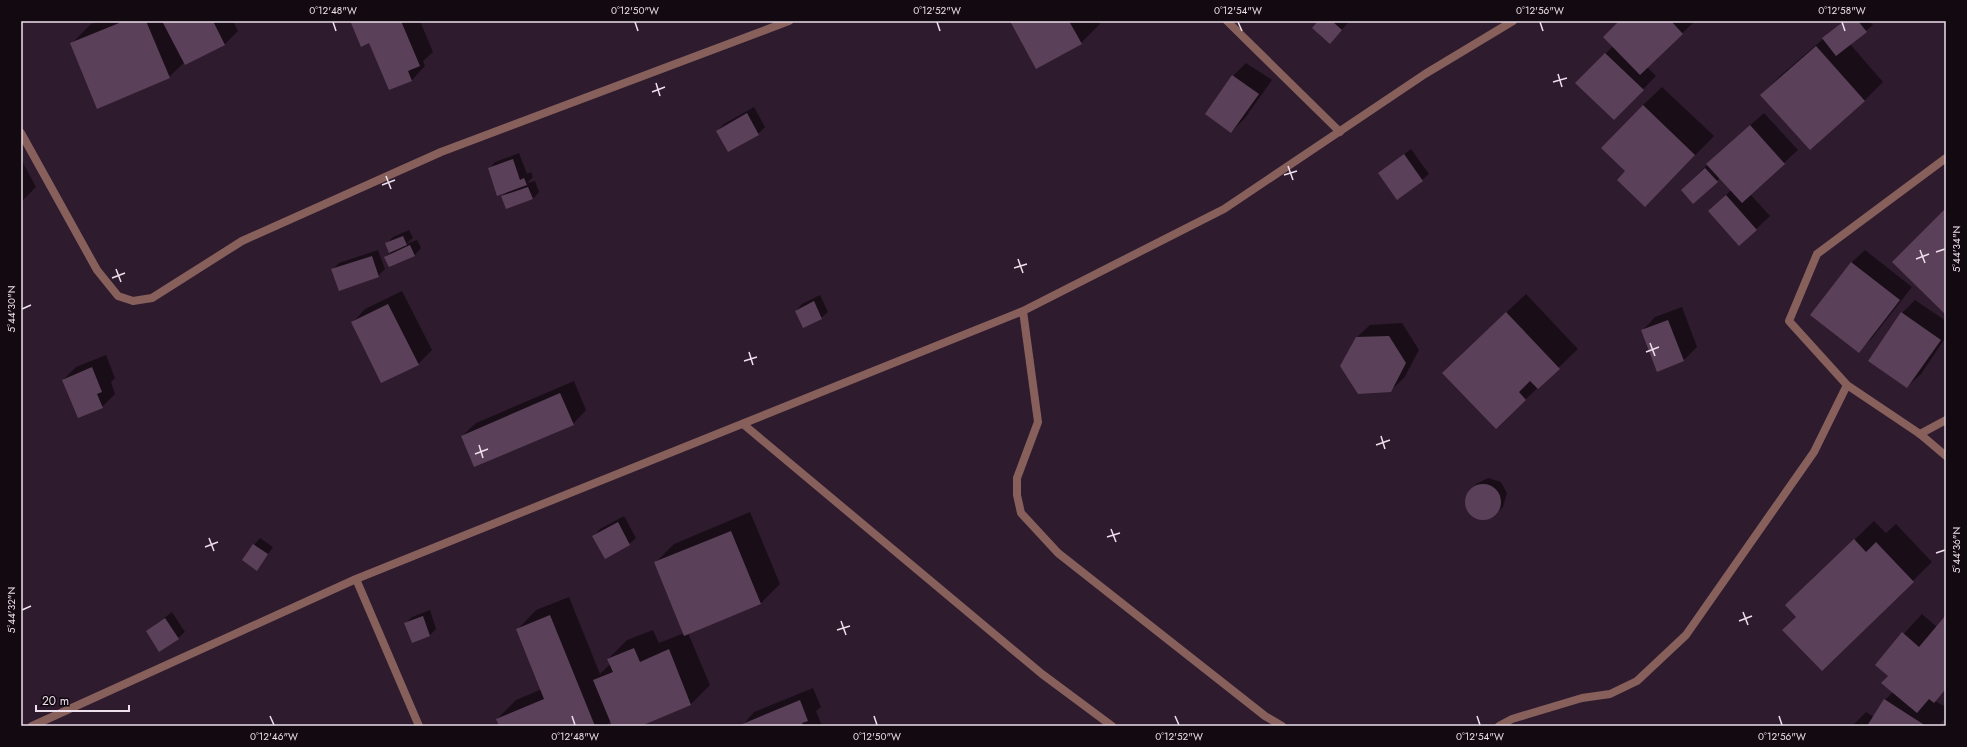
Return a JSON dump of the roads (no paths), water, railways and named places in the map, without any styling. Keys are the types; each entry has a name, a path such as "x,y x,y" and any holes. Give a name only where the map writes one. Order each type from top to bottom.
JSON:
{"street":[{"path":"21,133 97,270 118,296 133,302 152,298 242,241 441,152 789,21"},
{"path":"1227,21 1340,132"},
{"path":"32,726 356,579 1023,311 1224,210 1425,74 1513,21"},
{"path":"1946,158 1817,254 1789,322 1847,385 1920,434 1946,456"},
{"path":"1023,311 1038,422 1017,478 1017,495 1020,512 1058,553 1266,716 1282,726"},
{"path":"1499,726 1512,719 1582,698 1610,694 1637,681 1686,635 1814,452 1847,385"},
{"path":"1920,434 1946,420"},
{"path":"743,424 1042,674 1112,726"},
{"path":"356,579 419,726"}]}
